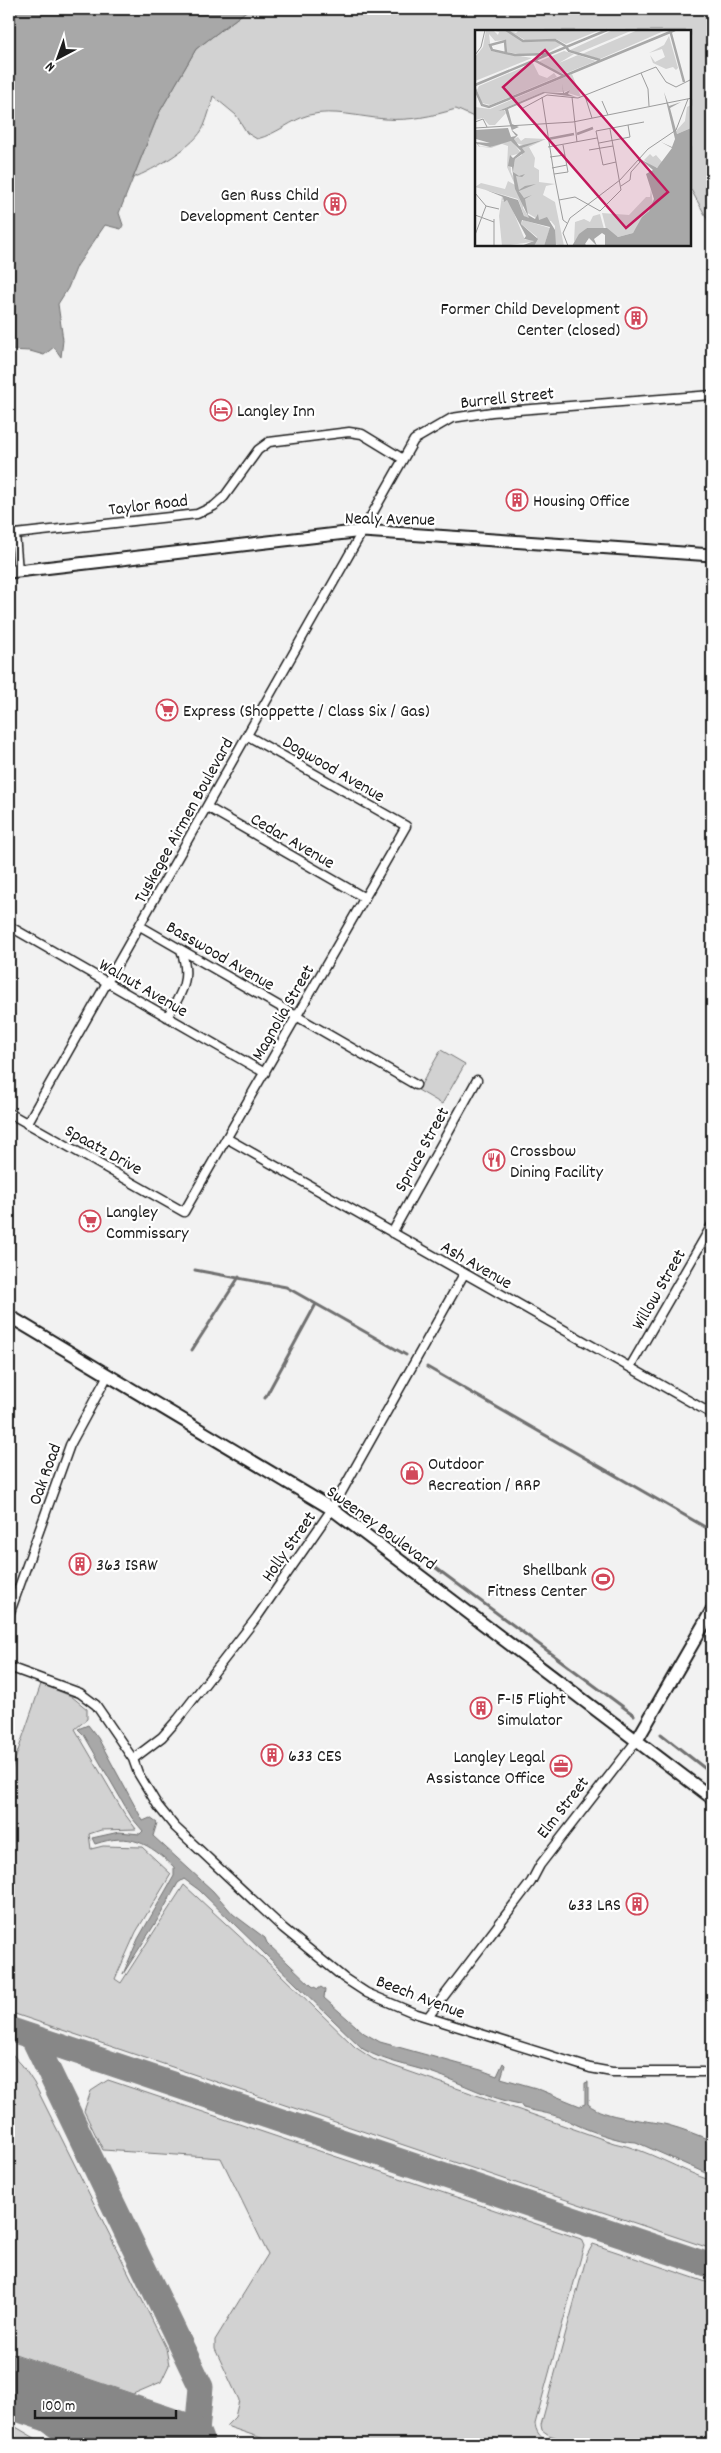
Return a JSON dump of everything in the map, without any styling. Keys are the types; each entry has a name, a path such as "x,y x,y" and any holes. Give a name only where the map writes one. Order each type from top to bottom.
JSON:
{"main road":[{"name":"Nealy Avenue","path":"14,572 364,531 712,555"},
{"name":"Sweeney Boulevard","path":"9,1316 332,1510 712,1798"},
{"name":"Elm Street","path":"637,1740 712,1610"}],"street":[{"name":"Burrell Street","path":"364,531 414,440 452,418 492,412 712,395"},
{"name":"Taylor Road","path":"14,572 15,534 197,514 214,506 224,497 258,450 269,442 349,432 362,434 403,459"},
{"name":"Tuskegee Airmen Boulevard","path":"27,1124 364,531"},
{"name":"Dogwood Avenue","path":"248,736 406,826"},
{"name":"Cedar Avenue","path":"207,807 365,898"},
{"name":"Magnolia Street","path":"184,1212 228,1139 296,1016 406,826"},
{"name":"Walnut Avenue","path":"9,926 265,1073"},
{"name":"Basswood Avenue","path":"140,926 416,1085"},
{"path":"167,1017 187,979 186,966 180,950"},
{"name":"Spruce Street","path":"392,1233 477,1080"},
{"name":"Spaatz Drive","path":"9,1113 184,1212"},
{"name":"Ash Avenue","path":"228,1139 712,1414"},
{"name":"Willow Street","path":"630,1367 712,1225"},
{"name":"Holly Street","path":"132,1759 162,1737 178,1719 257,1616 332,1510 464,1274"},
{"name":"Oak Road","path":"9,1615 70,1445 108,1375"},
{"name":"Beech Avenue","path":"9,1666 80,1693 96,1705 132,1759 145,1785 175,1827 283,1928 319,1959 367,1993 428,2018 590,2068 612,2072 703,2072"},
{"name":"Elm Street","path":"428,2018 531,1882 540,1865 637,1740"}],"shaded area":[{"path":"9,9 249,9 196,49 159,113 119,213 123,225 121,229 105,225 77,266 68,288 58,304 63,340 61,357 54,347 44,355 30,351 9,350"},
{"path":"249,9 712,9 712,227 691,190 691,30 475,30 475,118 456,109 412,119 385,119 337,113 318,113 303,117 271,134 257,139 247,133 236,115 213,96 204,126 199,134 173,156 133,178 159,113 196,49"},
{"path":"441,1050 465,1064 442,1104 418,1090"},
{"path":"41,1684 71,1696 87,1709 87,1719 75,1729 124,1813 136,1829 101,1830 89,1834 91,1849 103,1846 142,1847 171,1874 136,1932 115,1979 121,1983 184,1885 355,2047 373,2059 639,2150 712,2181 712,2249 9,2012 9,1777"},
{"path":"88,1725 98,1738 143,1821 150,1818 157,1823 153,1836 213,1891 233,1914 265,1938 267,1943 312,1986 318,1989 321,1987 325,1990 324,1998 364,2033 380,2042 497,2076 503,2063 505,2065 501,2078 536,2088 580,2106 585,2104 585,2083 588,2082 588,2104 595,2109 615,2116 668,2125 712,2141 712,2176 636,2142 611,2137 558,2117 523,2108 520,2104 487,2095 433,2073 388,2060 363,2049 199,1890 184,1879 178,1883 158,1919 123,1974 138,1939 174,1876 174,1867 156,1852 138,1842 119,1839 95,1844 92,1838 119,1832 140,1834 143,1831 132,1818 84,1735 78,1729"},
{"path":"9,2051 22,2065 34,2083 166,2348 169,2365 161,2382 133,2394 9,2352"},
{"path":"108,2080 581,2239 584,2246 535,2424 539,2435 555,2444 279,2444 226,2426 235,2417 239,2400 215,2349 215,2340 268,2254 221,2158 103,2150 84,2111 91,2091"},
{"path":"593,2244 712,2284 712,2444 576,2444 549,2435 542,2430 541,2425 587,2255"},
{"path":"9,2423 45,2444 9,2444"}],"waterway":[{"path":"195,1270 286,1287 406,1355"},
{"path":"192,1350 239,1277"},
{"path":"265,1398 316,1304"},
{"path":"427,1367 712,1531"},
{"path":"401,1542 634,1715"},
{"path":"661,1734 712,1774"}],"taxiway":[{"path":"9,2029 712,2266"},
{"path":"33,2038 201,2387 196,2444"},
{"path":"9,2391 81,2444"}],"runway":[{"path":"9,2386 182,2444"}],"place":[{"name":"Gen Russ Child Development Center","path":"335,204"},
{"name":"Former Child Development Center (closed)","path":"636,318"},
{"name":"Langley Inn","path":"221,410"},
{"name":"Housing Office","path":"517,500"},
{"name":"Express (Shoppette / Class Six / Gas)","path":"167,710"},
{"name":"Crossbow Dining Facility","path":"494,1160"},
{"name":"Langley Commissary","path":"90,1221"},
{"name":"Outdoor Recreation / RRP","path":"412,1473"},
{"name":"363 ISRW","path":"80,1564"},
{"name":"Shellbank Fitness Center","path":"603,1579"},
{"name":"F-15 Flight Simulator","path":"481,1708"},
{"name":"633 CES","path":"272,1755"},
{"name":"Langley Legal Assistance Office","path":"561,1766"},
{"name":"633 LRS","path":"637,1904"}]}
